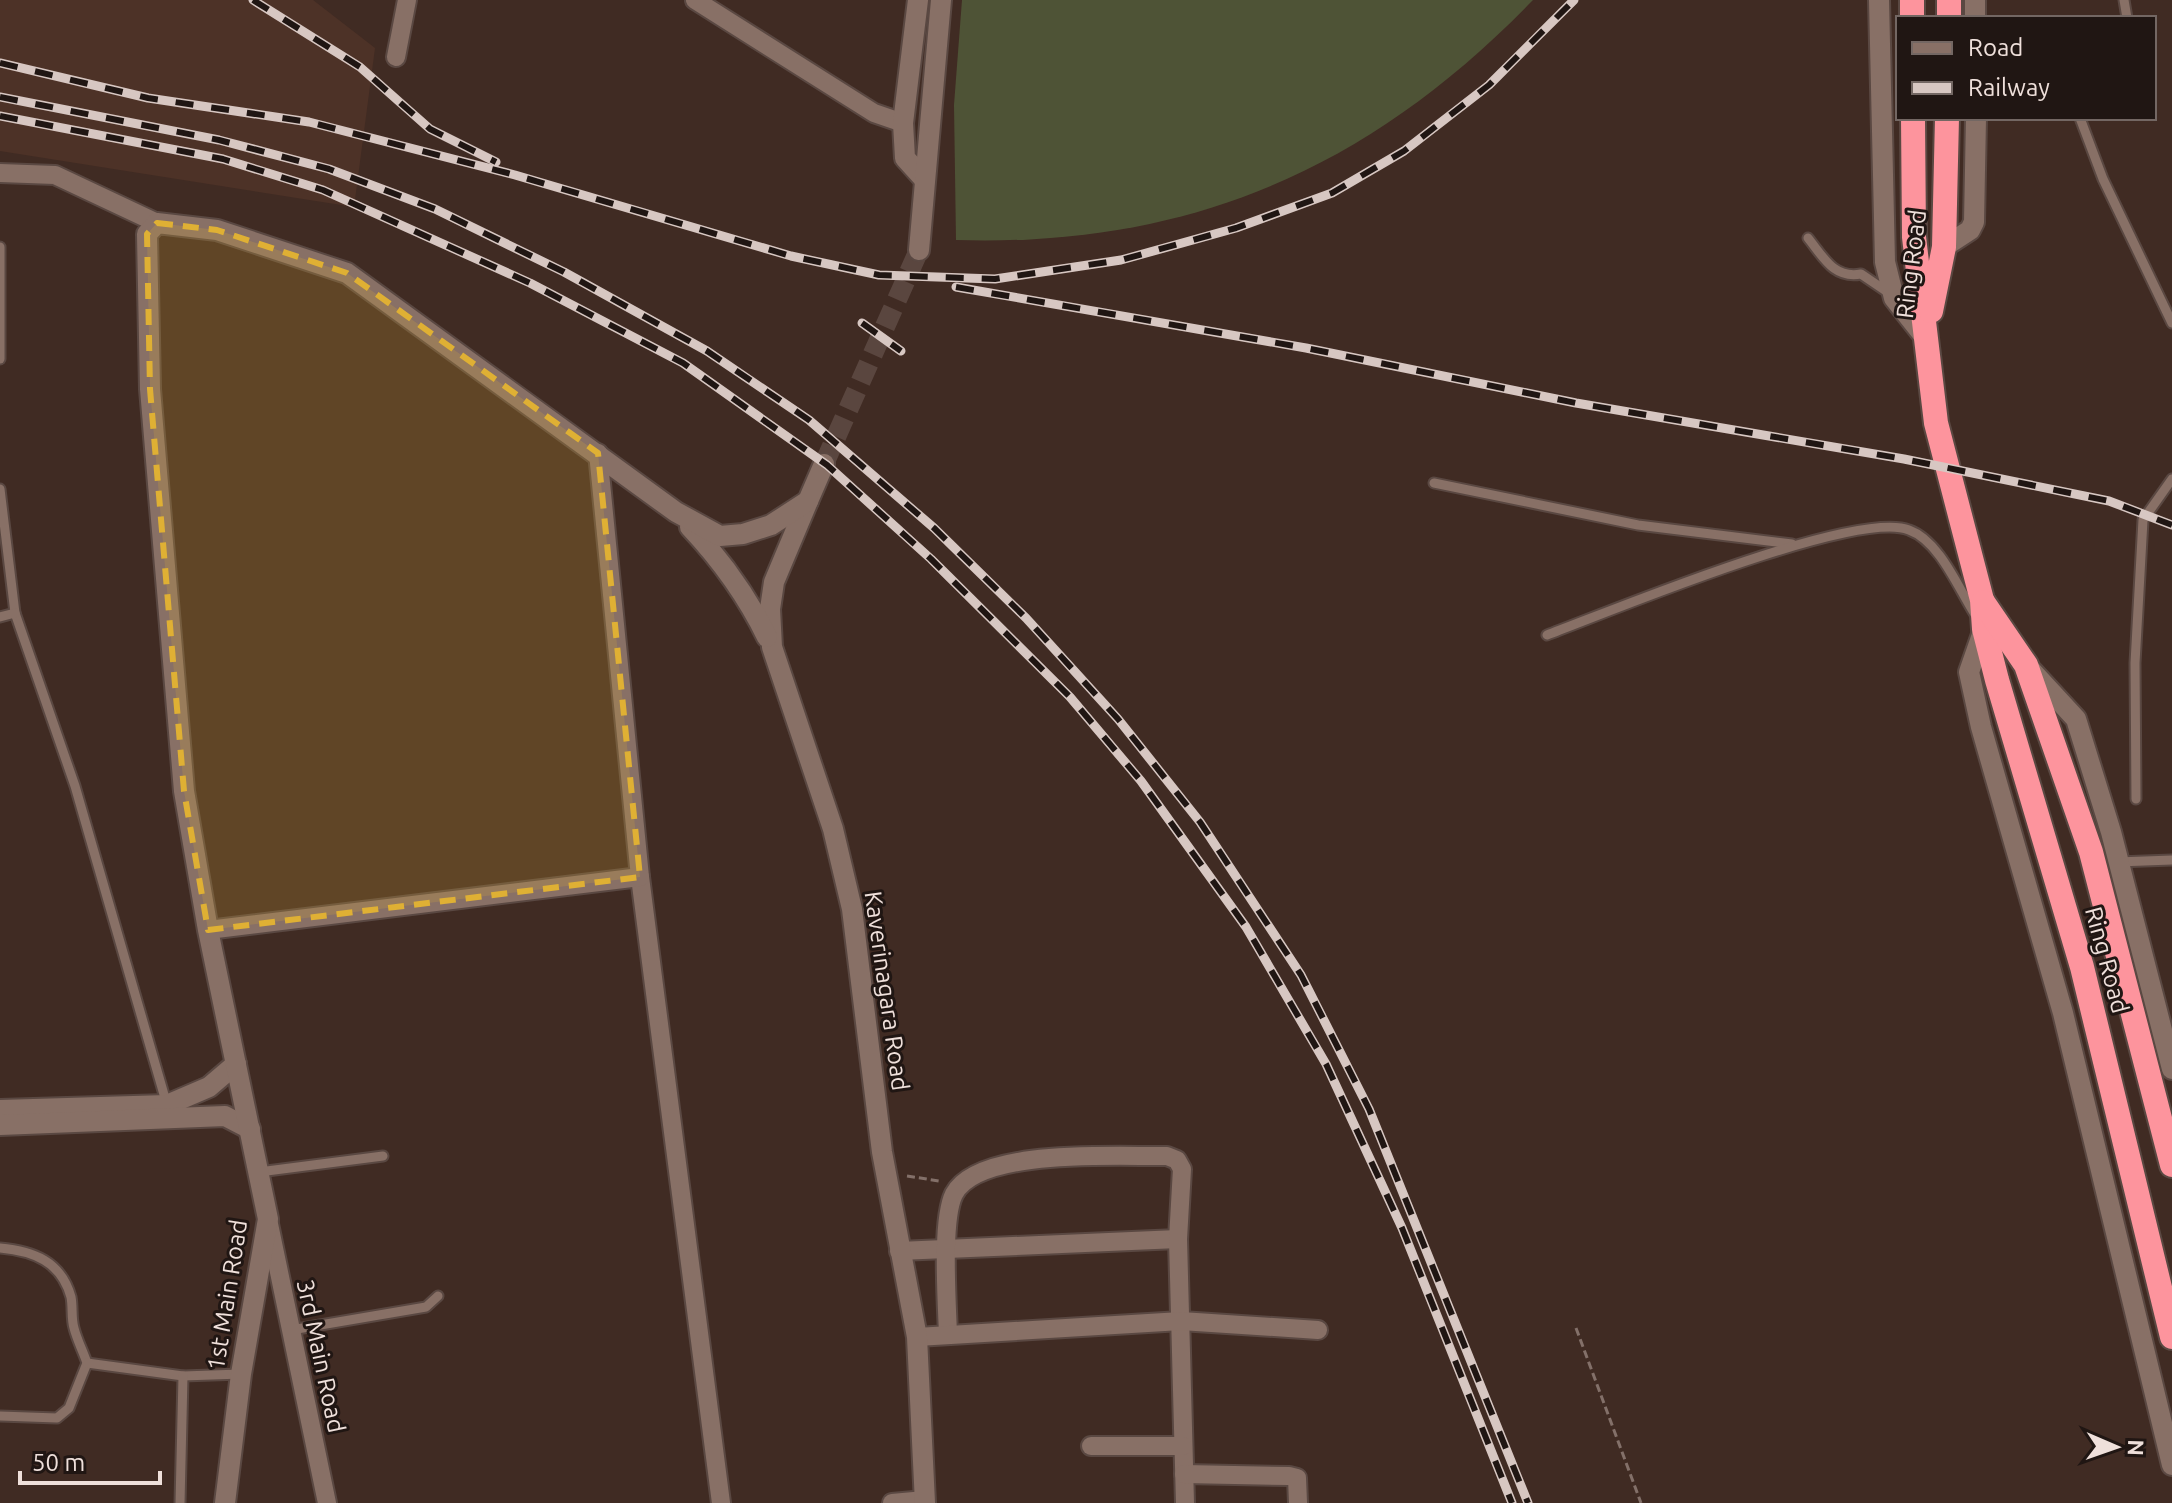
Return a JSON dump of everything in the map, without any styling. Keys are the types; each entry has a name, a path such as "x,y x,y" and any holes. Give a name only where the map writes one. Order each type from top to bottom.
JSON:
{"highway":[{"name":"Ring Road","path":"1913,120 1914,237 1936,423 1982,600 1984,629 2082,967 2172,1337"},
{"name":"Ring Road","path":"1929,369 1931,305 1944,247 1947,120"},
{"name":"Ring Road","path":"1982,600 2026,665 2106,864 2172,1165"}],"street":[{"path":"396,57 407,0"},
{"path":"695,0 874,113 903,123"},
{"path":"918,0 903,123 905,158 924,179"},
{"path":"919,250 924,221 924,179 930,157 932,69 941,0"},
{"path":"1879,0 1885,262 1894,298 1924,336"},
{"path":"1944,247 1970,230 1974,222 1976,120"},
{"path":"0,173 55,175 157,223 217,230 347,273 676,512 720,536 743,534 771,525 808,501"},
{"name":"1st Main Road","path":"157,223 147,234 150,389 184,791 208,930 268,1219 241,1374 225,1503"},
{"path":"598,453 640,877 721,1503"},
{"name":"Kaverinagara Road","path":"824,464 774,582 770,609 772,647 833,829 852,909 887,1176 917,1337 925,1502"},
{"path":"676,512 725,564 748,599 772,647"},
{"path":"1984,629 1969,672 1978,713 2063,1013 2172,1465"},
{"path":"2106,864 2172,1069"},
{"path":"208,930 640,877"},
{"path":"0,1110 167,1105 209,1087 236,1064"},
{"path":"0,1125 225,1116 250,1129"},
{"path":"948,1335 946,1249 954,1194 975,1173 1019,1161 1167,1156 1177,1160 1182,1169 1178,1239 1185,1503"},
{"name":"3rd Main Road","path":"268,1219 327,1503"},
{"path":"899,1251 1178,1239"},
{"path":"917,1337 1181,1321 1318,1330"},
{"path":"1091,1446 1183,1446"},
{"path":"1184,1474 1297,1478 1298,1503"},
{"path":"892,1503 925,1502"}],"lane":[{"path":"2081,120 2103,179 2172,323"},
{"path":"1808,238 1837,273 1844,277 1861,274 1894,298"},
{"path":"0,247 0,359"},
{"path":"2136,799 2135,663 2143,520 2172,479"},
{"path":"1434,483 1638,525 1795,544"},
{"path":"0,489 15,613 75,786 167,1105"},
{"path":"1547,635 1795,544 1891,527 1909,529 1936,552 1984,629"},
{"path":"0,617 15,613"},
{"path":"2106,864 2172,860"},
{"path":"259,1172 383,1156"},
{"path":"0,1248 29,1250 48,1261 62,1275 71,1297 74,1327 87,1363 69,1408 57,1418 0,1416"},
{"path":"291,1330 426,1307 438,1296"},
{"path":"87,1363 183,1376 241,1374"},
{"path":"180,1503 183,1376"}],"path":[{"path":"887,1176 920,1176 962,1186"},
{"path":"1576,1328 1641,1503"}],"highlighted area":[{"path":"157,223 217,230 347,273 598,453 640,877 208,930 184,791 150,389 147,234"}],"shaded area":[{"path":"0,0 313,0 375,48 354,207 0,151"}],"green space":[{"path":"962,0 1533,0 1471,59 1407,109 1341,152 1272,186 1199,211 1122,229 1042,239 956,240 954,105"}],"tunnel":[{"path":"824,464 919,250"}],"railway":[{"path":"253,0 360,67 430,129 496,162"},
{"path":"0,63 148,98 309,122 515,175 791,256 879,275 995,279 1121,260 1236,228 1332,193 1404,151 1489,85 1574,0"},
{"path":"0,97 219,140 329,169 435,209 564,272 707,351 809,420 934,528 1026,618 1118,719 1200,822 1301,975 1369,1109 1528,1503"},
{"path":"0,116 223,159 323,190 530,283 683,363 827,465 931,559 1070,697 1141,781 1246,927 1326,1064 1402,1228 1512,1503"},
{"path":"956,287 1306,348 1576,403 1904,459 2109,501 2172,525"},
{"path":"862,323 901,351"}]}
